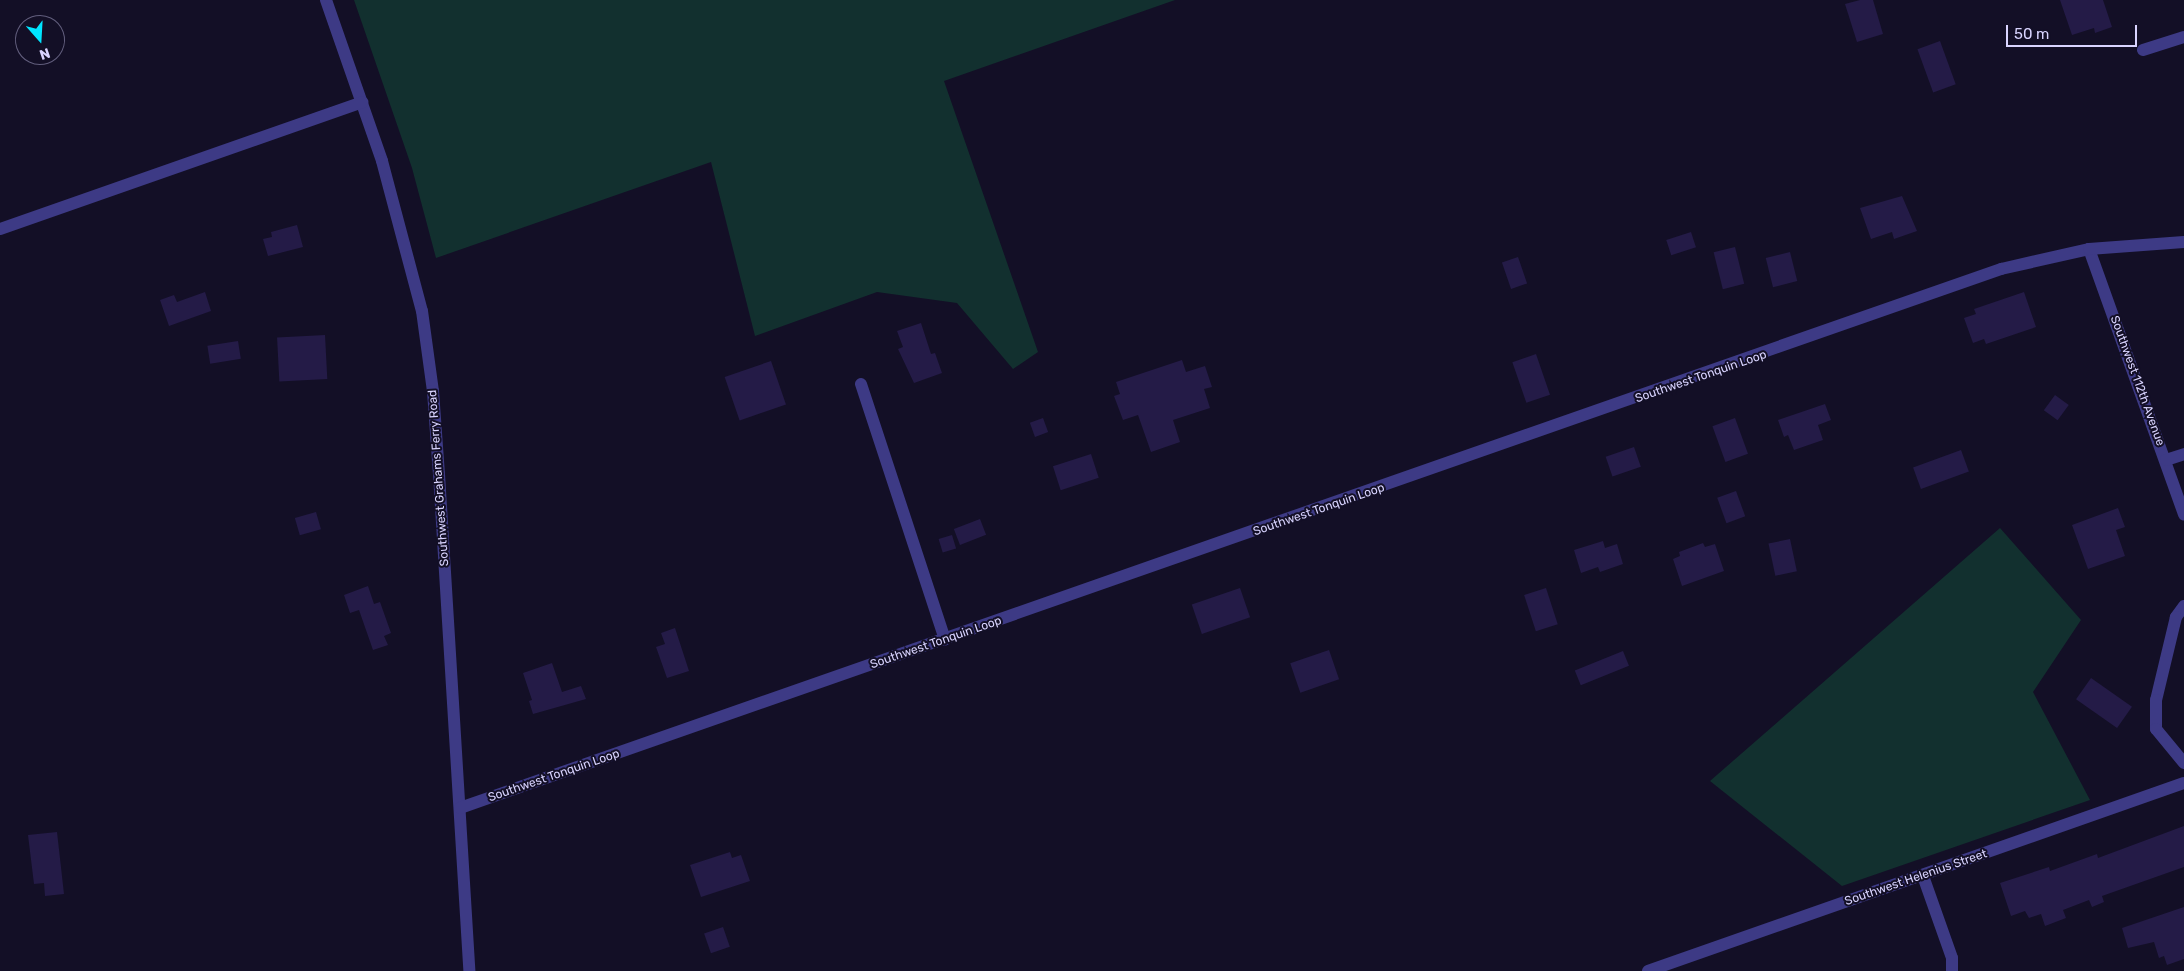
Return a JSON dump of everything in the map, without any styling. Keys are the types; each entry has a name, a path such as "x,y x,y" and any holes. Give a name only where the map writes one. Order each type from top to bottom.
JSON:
{"street":[{"name":"Southwest Grahams Ferry Road","path":"326,0 362,102 404,234 422,311 433,391 469,971"},
{"path":"2143,50 2184,36"},
{"path":"0,229 362,102"},
{"name":"Southwest Tonquin Loop","path":"460,808 2002,269 2089,249 2184,242"},
{"name":"Southwest 112th Avenue","path":"2089,249 2184,514"},
{"path":"861,384 945,640"},
{"path":"2166,460 2184,454"},
{"path":"2184,606 2176,617 2158,691 2156,729 2184,762"},
{"name":"Southwest Helenius Street","path":"1648,971 1681,965 2184,783"},
{"path":"1923,876 1952,958 1952,971"}],"green space":[{"path":"354,0 1175,0 944,81 1038,352 1013,369 957,303 877,292 755,336 711,162 436,258 412,168"},
{"path":"2000,528 2081,620 2033,692 2090,800 1842,886 1710,781"}],"building":[{"path":"1860,0 1873,0 1883,34 1857,42 1845,4"},
{"path":"2060,0 2103,0 2112,27 2095,33 2094,28 2072,35"},
{"path":"1940,41 1956,84 1933,92 1917,49"},
{"path":"1902,196 1917,231 1894,239 1892,232 1871,239 1860,208"},
{"path":"297,225 303,247 268,256 263,239 272,237 271,232"},
{"path":"1691,232 1696,247 1671,255 1666,240"},
{"path":"1735,247 1744,284 1723,289 1714,252"},
{"path":"1790,252 1797,281 1773,287 1766,258"},
{"path":"1518,257 1527,283 1511,289 1502,263"},
{"path":"205,292 211,311 169,326 160,300 174,295 177,302"},
{"path":"2024,292 2036,327 1986,344 1984,339 1973,343 1964,318 1976,314 1974,309"},
{"path":"921,323 931,354 935,353 942,373 914,383 898,349 903,347 897,331"},
{"path":"325,335 327,379 279,381 277,338"},
{"path":"238,341 241,359 210,364 207,346"},
{"path":"1536,354 1550,395 1526,403 1512,362"},
{"path":"1182,360 1186,372 1205,366 1212,387 1204,389 1210,408 1173,420 1180,442 1151,452 1138,415 1123,420 1114,396 1120,394 1116,382"},
{"path":"771,361 786,404 740,420 725,377"},
{"path":"2055,395 2069,405 2058,420 2044,410"},
{"path":"1825,404 1831,420 1818,425 1823,440 1794,450 1788,435 1784,437 1778,420"},
{"path":"1043,418 1048,432 1035,437 1030,423"},
{"path":"1735,418 1748,454 1725,462 1712,426"},
{"path":"1634,447 1641,467 1612,477 1606,457"},
{"path":"1961,450 1969,472 1921,489 1913,467"},
{"path":"1091,454 1099,478 1061,490 1053,466"},
{"path":"1736,491 1745,516 1726,523 1717,498"},
{"path":"2118,508 2125,527 2116,530 2125,556 2088,569 2072,525"},
{"path":"316,512 321,529 300,535 295,518"},
{"path":"980,519 986,535 960,545 954,529"},
{"path":"952,535 956,548 943,552 939,539"},
{"path":"1790,539 1797,571 1775,576 1768,544"},
{"path":"1603,541 1605,548 1617,544 1623,564 1600,572 1598,567 1581,573 1574,550"},
{"path":"1703,543 1705,547 1715,544 1724,571 1682,586 1673,559 1680,556 1679,552"},
{"path":"368,586 374,604 380,602 391,633 384,636 388,645 373,650 359,610 350,613 344,595"},
{"path":"1240,588 1250,617 1202,634 1192,605"},
{"path":"1546,588 1558,624 1536,631 1524,595"},
{"path":"675,628 689,671 667,678 656,647 665,644 661,633"},
{"path":"1329,650 1339,679 1300,693 1290,663"},
{"path":"1623,651 1629,666 1581,685 1575,670"},
{"path":"552,663 562,692 581,686 586,699 533,714 529,701 532,700 523,673"},
{"path":"2091,678 2132,707 2117,728 2076,699"},
{"path":"2184,826 2184,867 2102,896 2104,902 2092,907 2089,900 2063,910 2066,918 2045,926 2041,914 2029,918 2025,911 2011,916 2000,883 2049,867 2050,871 2097,854 2098,858"},
{"path":"57,832 64,894 45,896 44,883 34,884 28,835"},
{"path":"730,852 732,858 741,855 750,881 701,897 690,865"},
{"path":"2184,907 2184,959 2167,965 2164,956 2159,958 2154,942 2128,948 2122,928"},
{"path":"723,927 730,947 711,953 704,934"}]}
